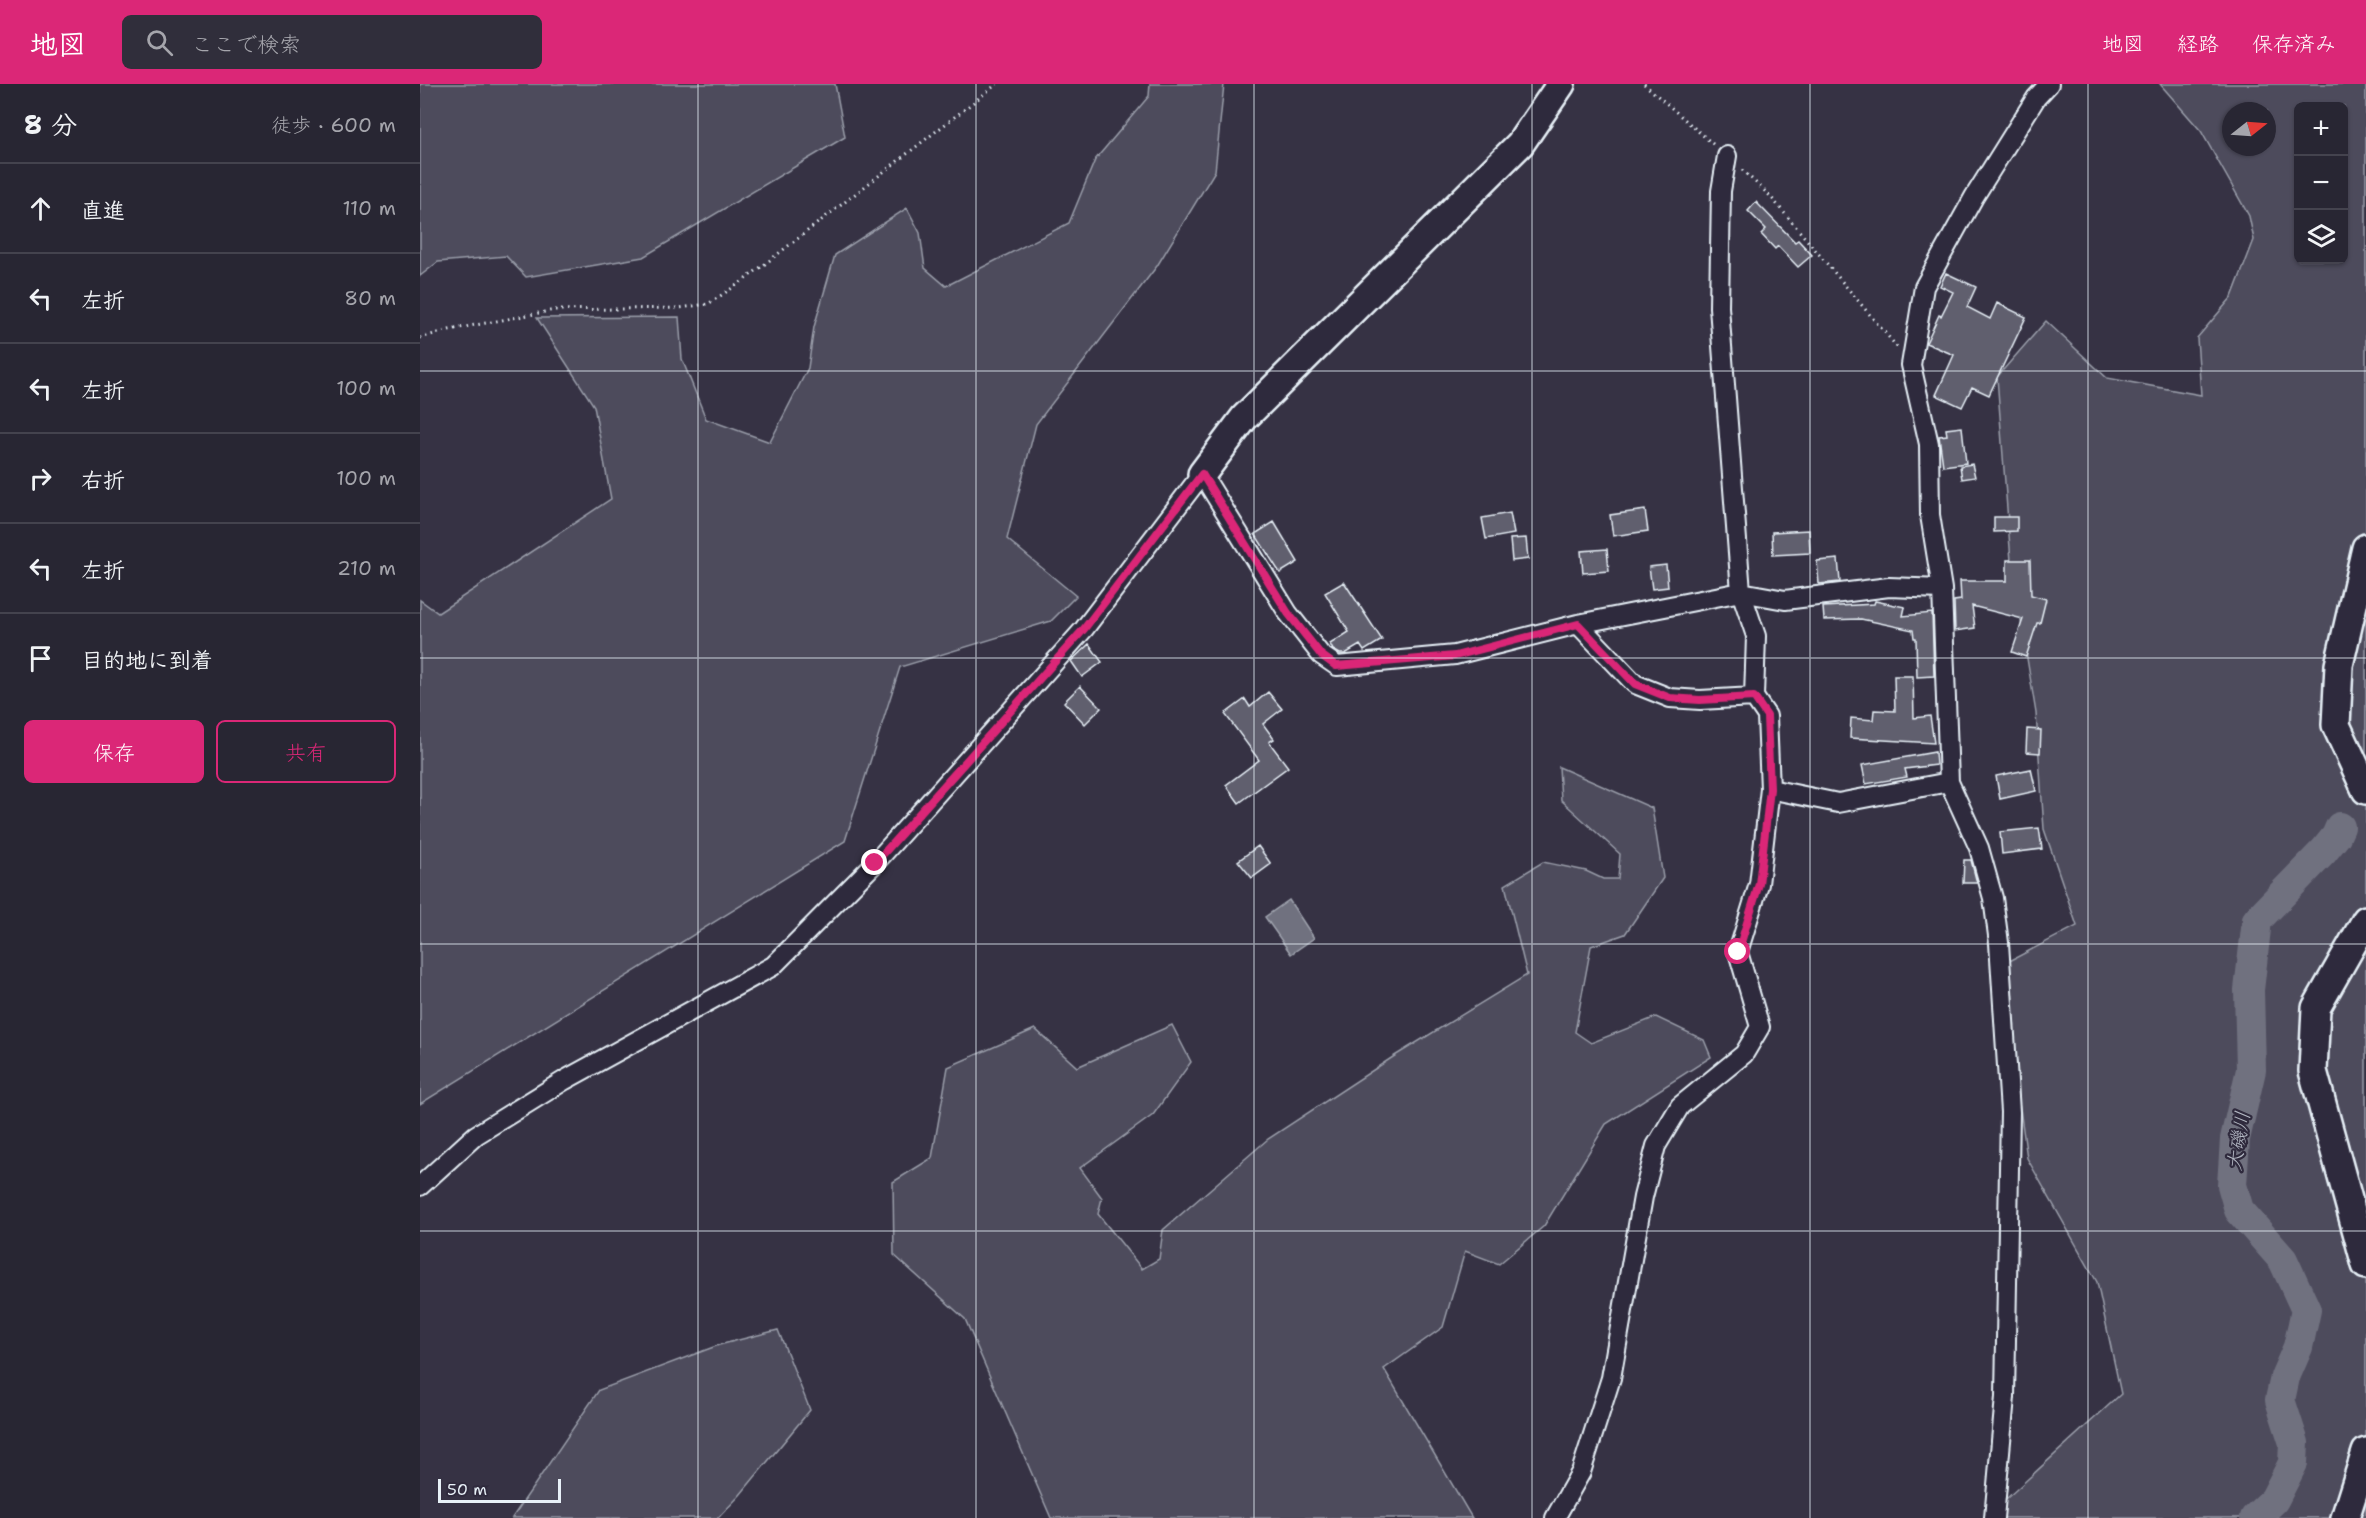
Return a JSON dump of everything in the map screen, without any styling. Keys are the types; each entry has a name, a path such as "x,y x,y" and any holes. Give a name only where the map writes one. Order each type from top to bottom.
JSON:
{"street":[{"path":"420,1186 476,1135 565,1080 773,966 875,863 1084,629 1244,418 1520,144 1562,84"},
{"path":"1994,1518 2005,1397 2008,1090 1999,943 1992,898 1979,848 1949,782 1942,589 1930,515 1929,444 1911,365 1924,287 1974,197 2036,98 2049,84"},
{"path":"1555,1518 1581,1472 1611,1378 1643,1197 1656,1146 1680,1106 1744,1054 1760,1027 1738,952 1759,884 1770,789 1767,716 1754,697 1756,636 1741,592 1719,307 1721,192 1727,156"},
{"path":"1202,474 1288,613 1321,655 1336,666 1455,656 1578,624 1741,592 1785,600 1889,587 1942,589"},
{"path":"2366,548 2339,665 2336,725 2366,790"},
{"path":"1578,624 1635,684 1670,698 1700,700 1754,697"},
{"path":"1770,789 1838,803 1949,782"},
{"path":"2366,920 2316,1008 2313,1071 2366,1265"},
{"path":"2345,1518 2366,1452"}],"path":[{"path":"420,339 449,330 555,310 679,308 708,304 753,274 997,84"},
{"path":"1644,84 1770,196 1911,365"}],"shaded area":[{"path":"420,84 835,84 845,137 643,257 526,277 506,256 438,262 420,276"},
{"path":"1150,84 1224,84 1215,171 1157,266 1036,424 1007,539 1076,596 1051,621 900,667 845,841 420,1104 420,600 438,613 611,499 594,406 537,318 679,317 682,359 706,419 770,442 808,368 814,327 835,255 907,208 920,233 925,268 946,286 1069,223 1095,160 1149,96"},
{"path":"2160,84 2366,84 2366,1518 1995,1518 1995,1509 2121,1394 2097,1282 2027,1158 2000,966 2077,926 2044,829 2036,713 2011,561 1997,377 2046,321 2107,378 2201,395 2197,338 2232,297 2254,240 2249,216 2201,131"},
{"path":"1559,767 1652,808 1663,878 1625,934 1591,946 1575,1032 1591,1043 1656,1017 1704,1040 1711,1057 1606,1124 1544,1226 1499,1264 1465,1251 1443,1327 1384,1369 1472,1518 1051,1518 965,1319 894,1255 893,1182 932,1158 948,1067 1035,1029 1077,1067 1172,1025 1191,1062 1153,1115 1080,1168 1102,1198 1098,1214 1142,1269 1159,1259 1163,1230 1268,1139 1393,1057 1527,975 1505,885 1543,862 1586,871 1603,879 1618,879 1620,854 1561,800"},
{"path":"778,1330 810,1410 740,1495 718,1518 512,1518 599,1390 719,1345"}],"water":[{"path":"1289,900 1314,938 1291,954 1265,917"}],"building":[{"path":"1756,202 1795,242 1798,240 1812,255 1798,267 1778,246 1775,249 1761,234 1766,229 1748,211"},
{"path":"1946,273 1976,287 1967,307 1990,319 1997,303 2026,317 1989,395 1972,387 1962,407 1936,395 1954,355 1926,343 1953,292 1940,286"},
{"path":"1962,427 1966,463 1943,466 1939,436 1947,435 1946,429"},
{"path":"1972,464 1975,477 1962,479 1960,466"},
{"path":"1645,510 1648,531 1613,536 1610,515"},
{"path":"1510,513 1514,534 1486,539 1482,518"},
{"path":"1994,517 2017,517 2017,531 1994,532"},
{"path":"1274,522 1298,562 1280,573 1255,534"},
{"path":"1809,530 1810,553 1773,555 1772,532"},
{"path":"1526,538 1528,559 1512,561 1510,539"},
{"path":"1607,549 1609,571 1583,573 1581,551"},
{"path":"1838,559 1840,582 1819,584 1817,561"},
{"path":"2007,560 2030,560 2031,595 2046,599 2040,623 2037,623 2026,657 2012,652 2023,619 1972,606 1975,628 1955,631 1954,601 1961,600 1960,581 2007,581"},
{"path":"1666,565 1668,587 1652,589 1649,567"},
{"path":"1344,582 1382,640 1364,651 1360,645 1345,654 1340,654 1333,650 1330,644 1349,632 1325,593"},
{"path":"1875,601 1905,607 1903,616 1932,613 1934,676 1917,677 1916,638 1914,638 1913,630 1861,619 1824,620 1823,607 1874,604"},
{"path":"1089,644 1102,662 1082,677 1071,661"},
{"path":"1894,676 1913,676 1914,718 1930,716 1934,743 1850,738 1851,718 1873,720 1874,710 1895,711"},
{"path":"1080,686 1101,708 1085,724 1064,702"},
{"path":"1268,692 1282,709 1263,724 1274,739 1269,742 1288,767 1239,803 1226,785 1259,760 1225,714 1245,699 1250,707"},
{"path":"2027,729 2041,730 2040,753 2026,752"},
{"path":"1935,752 1936,765 1905,769 1907,777 1866,784 1862,765"},
{"path":"2031,769 2036,791 2000,799 1996,776"},
{"path":"2039,828 2042,849 2002,854 2000,832"},
{"path":"1258,846 1271,864 1252,878 1238,861"},
{"path":"1964,860 1971,860 1977,883 1963,883"}],"waterway":[{"name":"大磯川","path":"2255,1518 2274,1500 2293,1463 2294,1443 2280,1400 2285,1377 2298,1347 2306,1310 2283,1260 2239,1210 2232,1185 2235,1139 2251,1070 2249,990 2257,920 2324,851 2340,827"}],"route":[{"path":"875,863 1084,629 1202,474 1288,613 1321,655 1336,666 1455,656 1578,624 1635,684 1670,698 1700,700 1754,697 1767,716 1770,789 1759,884 1738,952"}]}
